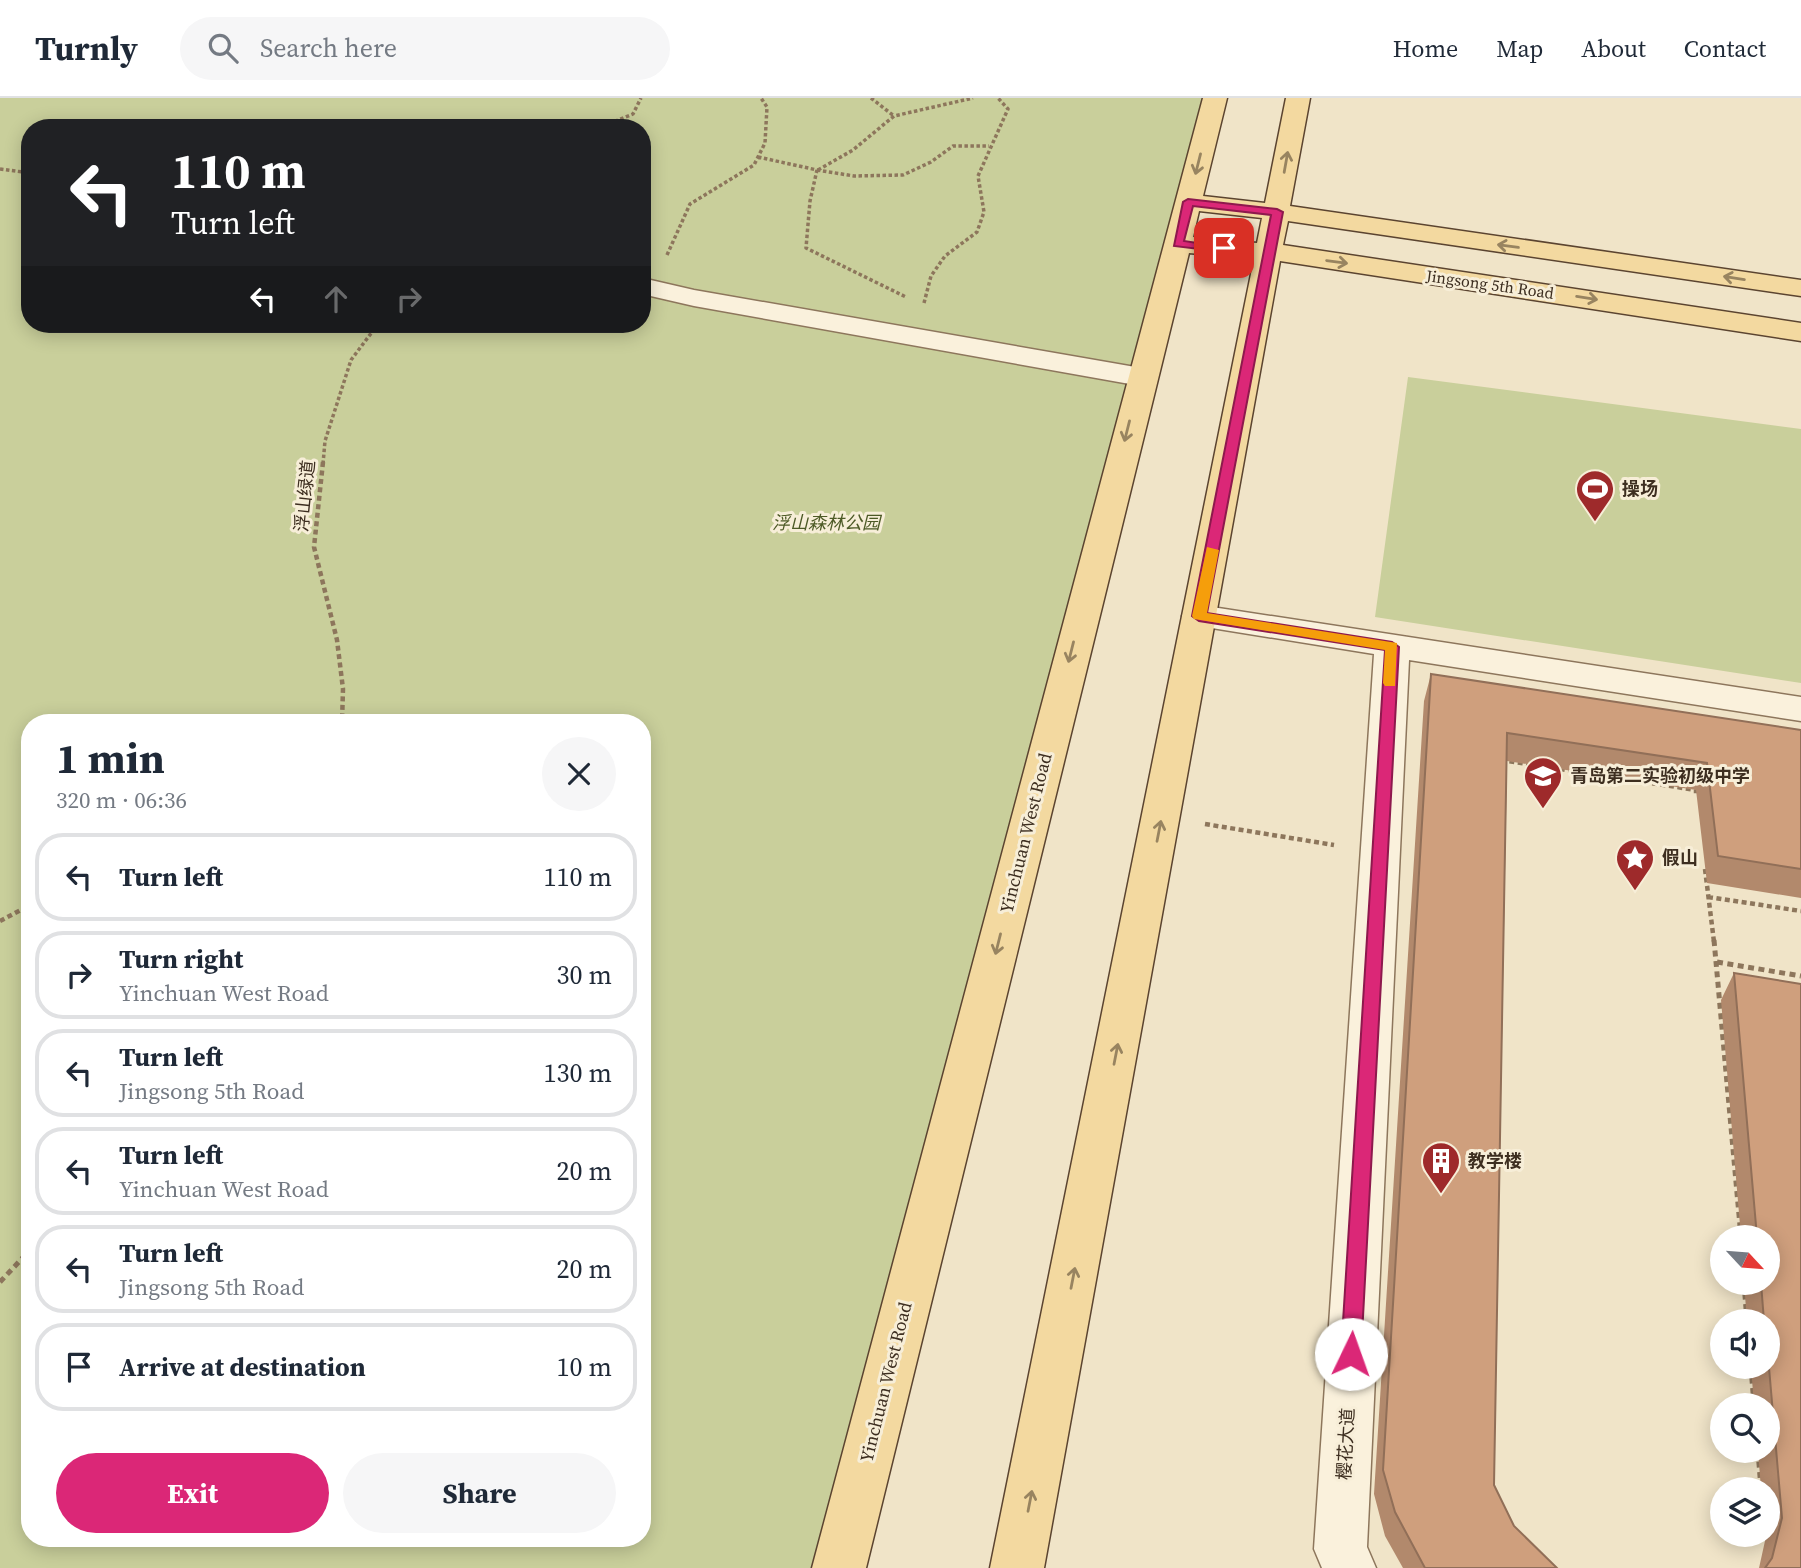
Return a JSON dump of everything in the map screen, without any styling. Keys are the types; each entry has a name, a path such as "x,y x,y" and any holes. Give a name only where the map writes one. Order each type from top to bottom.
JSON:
{"main road":[{"name":"Yinchuan West Road","path":"839,1568 1141,377 1215,98"},
{"path":"1017,1568 1298,98"},
{"path":"1188,202 1277,212 1801,288"},
{"name":"Jingsong 5th Road","path":"1178,244 1270,253 1801,332"}],"street":[{"path":"651,288 1141,377"},
{"path":"1199,616 1392,647 1765,691 1801,709"},
{"name":"樱花大道","path":"1349,1568 1340,1549 1392,647"}],"path":[{"path":"620,119 633,114 641,98"},
{"path":"651,281 690,204 754,165 765,143 767,107 761,98"},
{"path":"871,98 894,116"},
{"path":"923,304 806,248 810,201 817,170 853,150 894,116 974,98"},
{"path":"911,337 931,276 945,256 977,232 984,212 978,176 1007,109 998,98"},
{"path":"758,157 854,176 903,175 931,162 953,146 989,146"},
{"path":"0,169 21,172"},
{"name":"浮山绿道","path":"342,714 343,689 337,640 314,547 325,441 351,360 371,333"},
{"path":"1563,758 1563,770"},
{"path":"1499,772 1499,760 1696,790 1697,803"},
{"path":"1161,817 1381,853"},
{"path":"1703,856 1717,962 1740,1225"},
{"path":"1708,897 1801,911"},
{"path":"0,921 21,910"},
{"path":"1717,962 1801,976"},
{"path":"0,1282 21,1260"}],"green space":[{"name":"浮山森林公园","path":"0,98 1215,98 839,1568 0,1568"},
{"name":"操场","path":"1408,377 1801,429 1801,683 1375,617"}],"building":[{"name":"教学楼","path":"1431,674 1801,730 1801,869 1718,856 1707,763 1507,733 1494,1485 1514,1526 1557,1568 1425,1568 1395,1512 1383,1470"},
{"path":"1734,973 1801,984 1801,1568 1765,1568 1772,1558 1775,1547 1780,1547 1782,1518 1777,1463 1780,1463 1780,1393 1771,1393 1770,1379 1780,1379 1780,1309 1763,1309 1762,1295 1780,1295 1780,1225 1756,1225"}],"slow traffic":[{"path":"1212,550 1199,616 1392,647 1390,683"}],"place":[{"name":"操场","path":"1595,523"},
{"name":"青岛第二实验初级中学","path":"1543,810"},
{"name":"假山","path":"1635,892"},
{"name":"教学楼","path":"1441,1195"}],"route":[{"path":"1224,248 1178,244 1188,202 1277,212 1199,616 1392,647 1351,1354"}]}
